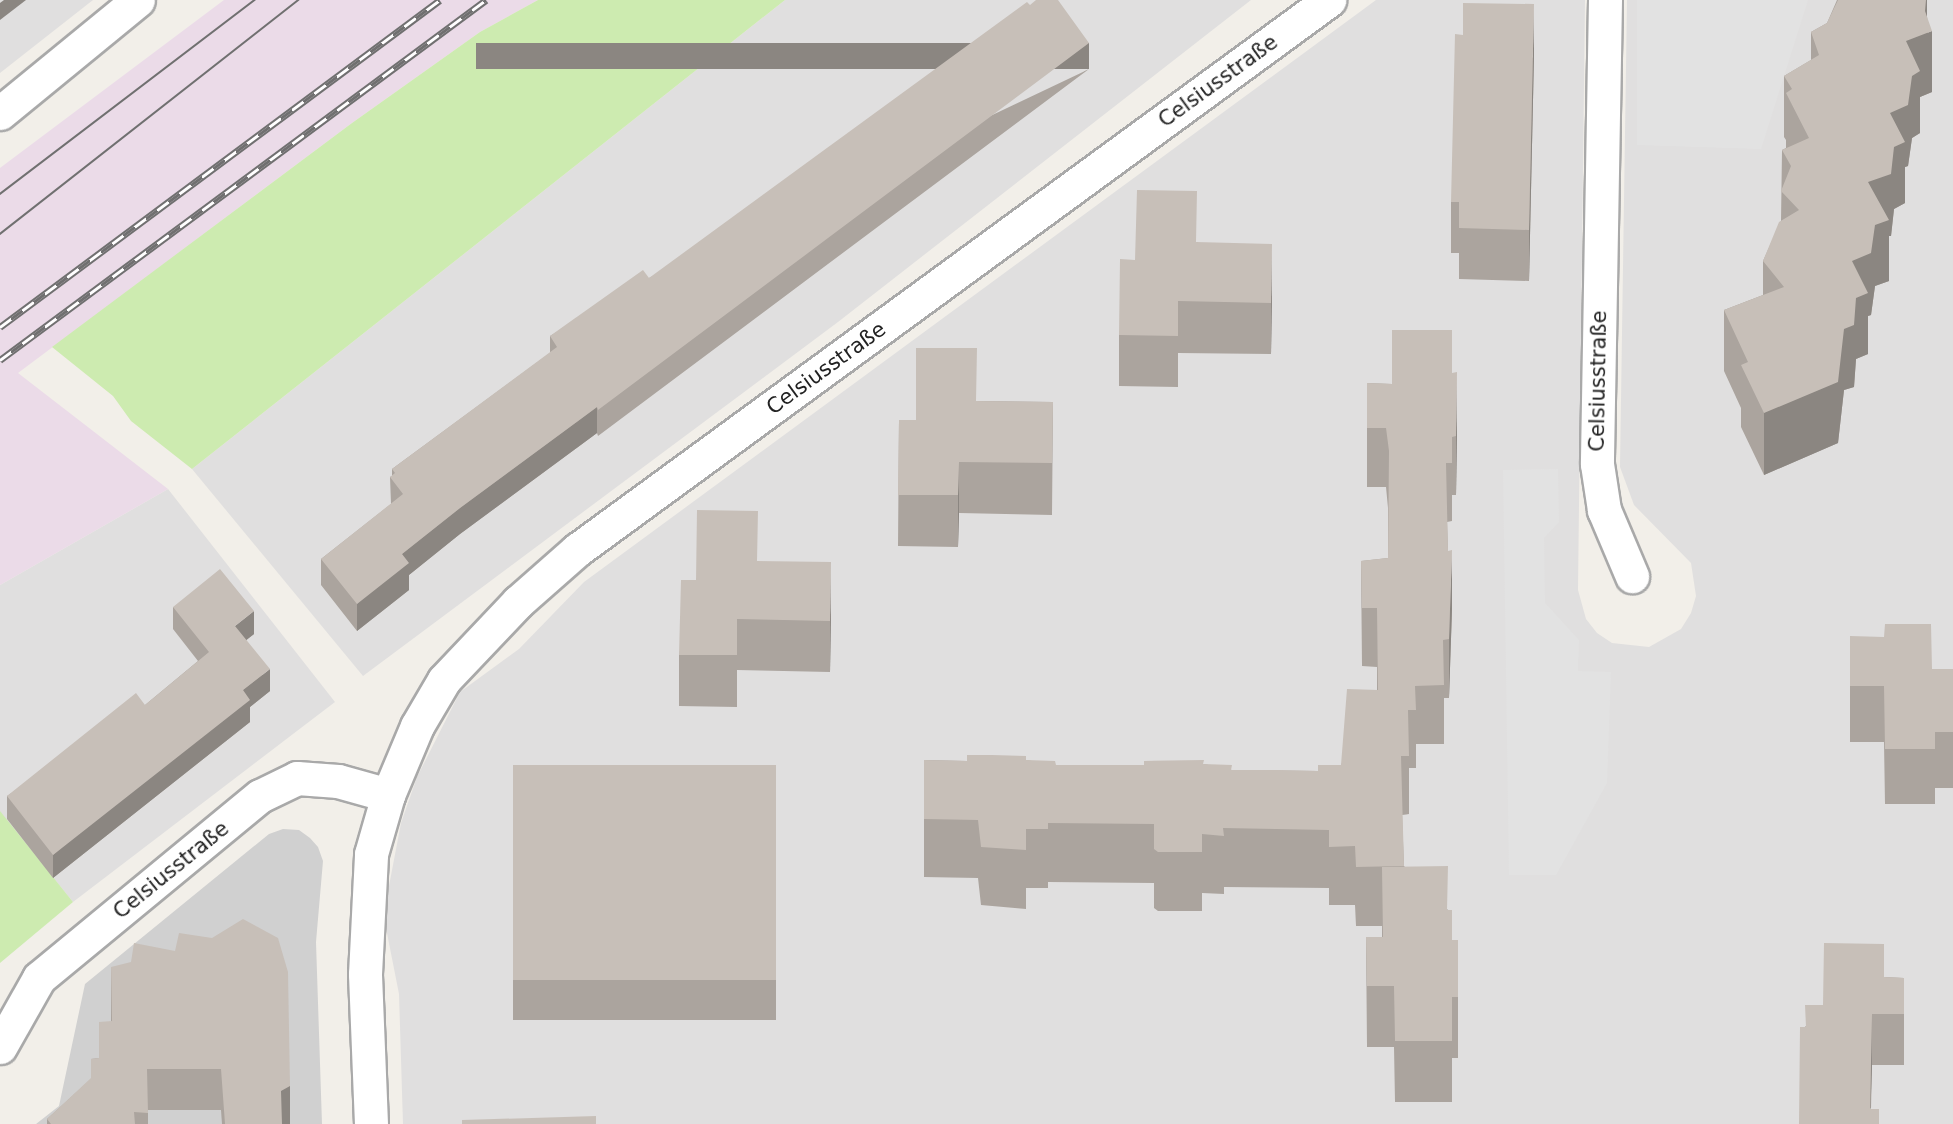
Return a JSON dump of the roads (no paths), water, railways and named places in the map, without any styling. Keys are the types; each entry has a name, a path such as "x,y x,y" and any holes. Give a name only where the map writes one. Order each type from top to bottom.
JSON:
{"street":[{"path":"0,113 138,0"},
{"name":"Celsiusstraße","path":"371,1124 365,974 371,854 388,795 417,726 444,680 518,602 577,550 1329,0"},
{"name":"Celsiusstraße","path":"1605,0 1597,464 1604,510 1632,576"},
{"name":"Celsiusstraße","path":"0,1047 39,978 260,796 297,778 338,781 388,795"}],"tram line":[{"path":"0,194 255,0"},
{"path":"0,234 298,0"}],"railway":[{"path":"0,327 440,0"},
{"path":"0,360 486,0"}]}
